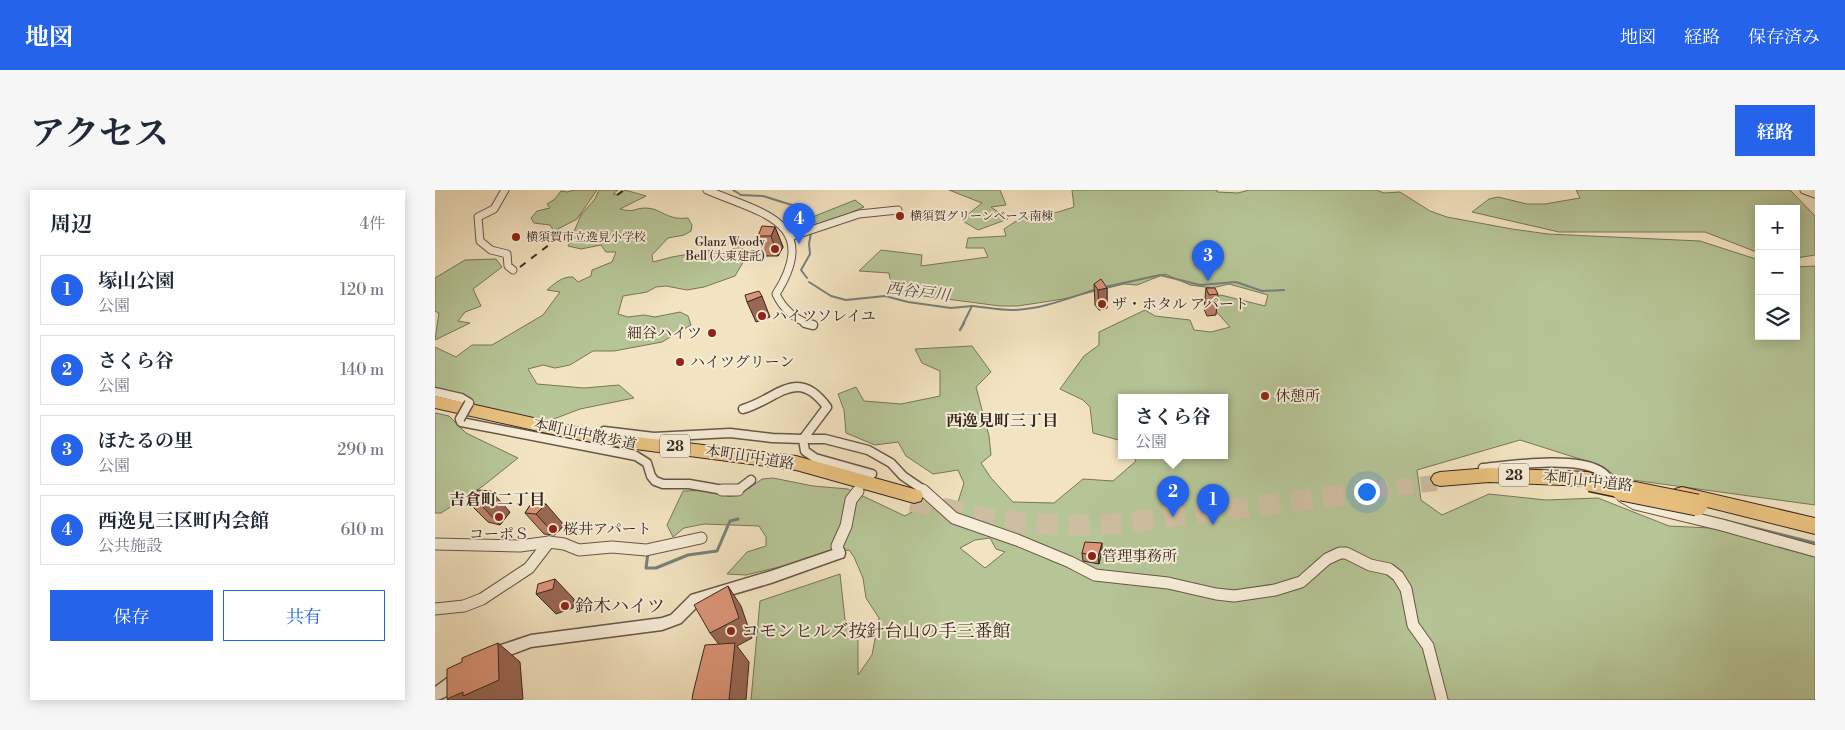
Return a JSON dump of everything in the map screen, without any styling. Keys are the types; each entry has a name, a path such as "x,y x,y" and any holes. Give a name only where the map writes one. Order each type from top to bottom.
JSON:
{"highway":[{"name":"本町山中道路","path":"435,402 537,426 611,439 796,463 913,499 835,479 672,456 561,435 435,406"},
{"name":"本町山中道路","path":"1441,480 1529,479 1589,481 1691,498"},
{"name":"28","path":"1691,498 1815,520"},
{"name":"28","path":"1691,498 1815,537"},
{"path":"1691,498 1815,528"}],"street":[{"path":"505,190 494,209 478,216 480,241 491,250 507,254 508,266 513,270"},
{"path":"707,190 775,219 784,227 795,252 793,261 776,294 780,305 786,312 813,325"},
{"path":"1804,190 1815,194"},
{"path":"790,238 859,214 898,210"},
{"path":"774,230 784,227"},
{"path":"743,409 761,403 778,391 786,389 797,387 815,393 827,407 803,439 805,451 815,458 872,474"},
{"path":"435,392 461,398 469,403 460,419"},
{"name":"本町山中散歩道","path":"460,419 461,422 636,456 647,463 655,482 663,484 689,484 730,491 738,490 751,480"},
{"path":"603,431 654,437 730,433 772,438 825,439 853,444 891,463 903,476 925,491 953,518 1017,540 1071,562 1095,575 1168,583 1216,594 1234,596 1275,590 1301,582 1327,559 1340,553 1347,553 1370,565 1389,569 1398,576 1406,589 1413,625 1428,646 1442,700"},
{"path":"1483,468 1525,464 1591,467 1603,473 1622,498 1635,504 1722,525 1815,551"},
{"path":"435,696 472,667 496,652 531,642 663,624 675,619 697,599 771,577 839,553 837,546 846,526 851,500 858,491"},
{"path":"435,544 519,546 549,542 564,544 579,550 611,547 646,550 701,538"},
{"path":"435,610 464,606 481,599 529,568 549,542"}],"green space":[{"path":"597,190 577,219 554,231 550,225 534,223 531,218 537,211 550,208 547,204 555,199 561,191"},
{"path":"599,190 618,190 613,194 619,195 625,190 646,196 620,209 629,211 642,208 651,209 675,218 688,218 692,225 691,231 684,235 668,238 652,255 653,262 712,250 721,253 740,246 748,254 735,276 704,287 687,290 666,286 656,287 647,292 623,296 618,314 628,317 644,315 655,317 680,312 688,316 691,325 662,342 614,351 593,351 570,365 555,368 543,365 528,369 537,384 584,388 619,385 634,398 580,409 546,422 476,408 466,396 435,388 435,347 456,357 472,345 492,345 543,315 560,292 547,290 556,283 569,277 573,277 578,282 591,276 592,270 612,262 616,252 606,252 601,245 581,249 568,246 581,215 595,199"},
{"path":"949,190 1000,190 1006,205 991,207 1008,219 978,230 961,220 982,203"},
{"path":"1072,190 1217,190 1217,192 1238,193 1249,190 1376,190 1384,193 1400,192 1430,211 1447,217 1512,229 1548,234 1700,241 1755,259 1755,340 1800,340 1800,267 1815,266 1815,505 1618,478 1602,466 1520,440 1417,470 1421,500 1442,515 1489,494 1546,500 1598,498 1669,526 1710,528 1815,553 1815,700 751,700 760,601 840,574 845,620 858,631 858,675 872,655 879,618 866,598 863,578 854,557 849,550 746,575 727,574 747,552 766,546 766,537 759,526 704,524 684,528 673,537 667,525 683,491 748,489 762,479 773,478 813,486 848,489 905,516 920,507 926,494 957,505 964,483 958,470 933,474 906,456 898,442 875,445 846,433 844,410 838,394 856,387 864,401 901,404 940,396 940,371 922,363 915,349 972,346 991,372 976,387 989,436 991,455 981,463 991,478 1013,502 1054,503 1083,479 1113,481 1136,461 1135,459 1228,459 1228,394 1118,394 1118,440 1093,433 1090,407 1083,400 1060,389 1084,356 1099,345 1099,332 1145,310 1155,316 1190,320 1194,330 1211,332 1230,327 1207,301 1221,295 1265,306 1268,295 1229,284 1212,288 1190,285 1165,274 1137,285 1124,284 1063,299 1018,306 1000,306 893,292 889,273 859,271 881,250 922,255 921,266 988,257 984,248 966,248 968,238 1006,236 1004,229 1021,218 1058,212 1074,207","holes":["990,538 996,549 1005,552 985,568 960,548 975,540"]},
{"path":"1576,190 1790,190 1815,216 1815,255 1800,257 1800,205 1755,205 1755,251 1705,232 1559,232 1472,212 1489,199 1498,197 1527,204 1545,204 1580,198"},
{"path":"855,200 864,207 819,226 810,218"},
{"path":"496,259 502,267 473,289 481,306 465,312 458,321 470,323 435,340 439,313 435,311 435,278 465,260"},
{"path":"435,413 449,416 466,433 518,458 483,486 441,513 435,513"}],"building":[{"path":"762,226 775,227 771,236 758,236"},
{"path":"1101,279 1107,288 1098,290 1094,284"},
{"path":"1206,288 1215,288 1218,294 1209,295"},
{"path":"759,291 762,296 747,302 745,295"},
{"path":"478,490 491,491 480,504 468,502"},
{"path":"533,501 546,504 536,514 525,513"},
{"path":"1085,542 1102,543 1098,557 1082,553"},
{"path":"555,579 553,589 536,594 538,584"},
{"path":"728,586 739,618 710,633 694,605"},
{"path":"498,643 499,680 463,696 463,692 447,699 447,669 462,662 462,658"},
{"path":"735,643 729,700 692,700 705,645"}],"waterway":[{"name":"西谷戸川","path":"733,190 741,195 763,196 795,206 812,227 809,244 810,254 801,270 807,278"},
{"path":"1105,287 1160,275 1200,285 1236,282 1262,291 1284,290"},
{"name":"西谷戸川","path":"809,282 831,296 846,300 885,296 908,302 951,308 972,306"},
{"name":"西谷戸川","path":"972,306 1006,310 1033,308 1097,289"},
{"name":"西谷戸川","path":"963,324 972,306"},
{"name":"西谷戸川","path":"960,330 964,323"},
{"path":"1698,514 1815,543"},
{"path":"648,553 646,568 656,568 688,555 717,551 730,521 738,519"}],"tunnel":[{"path":"1373,491 1442,482"},
{"path":"911,501 1000,521 1069,526 1124,523 1383,490"}],"railway":[{"path":"617,195 624,190"},
{"path":"520,267 562,235"}],"place":[{"name":"横須賀グリーンベース南棟","path":"900,216"},
{"name":"横須賀市立逸見小学校","path":"516,237"},
{"name":"西逸見三区町内会館","path":"799,244"},
{"name":"Glanz Woody Bell (大東建託)","path":"775,249"},
{"name":"ほたるの里","path":"1208,281"},
{"name":"ザ・ホタル アパート","path":"1102,304"},
{"name":"ハイツソレイユ","path":"762,316"},
{"name":"細谷ハイツ","path":"712,333"},
{"name":"ハイツグリーン","path":"680,362"},
{"name":"休憩所","path":"1265,396"},
{"name":"コーポＳ","path":"499,517"},
{"name":"さくら谷","path":"1173,517"},
{"name":"塚山公園","path":"1213,525"},
{"name":"桜井アパート","path":"553,529"},
{"name":"管理事務所","path":"1092,556"},
{"name":"鈴木ハイツ","path":"565,606"},
{"name":"コモンヒルズ按針台山の手三番館","path":"731,631"}],"district":[{"name":"西逸見町三丁目","path":"1002,420"},
{"name":"吉倉町二丁目","path":"497,499"}]}
